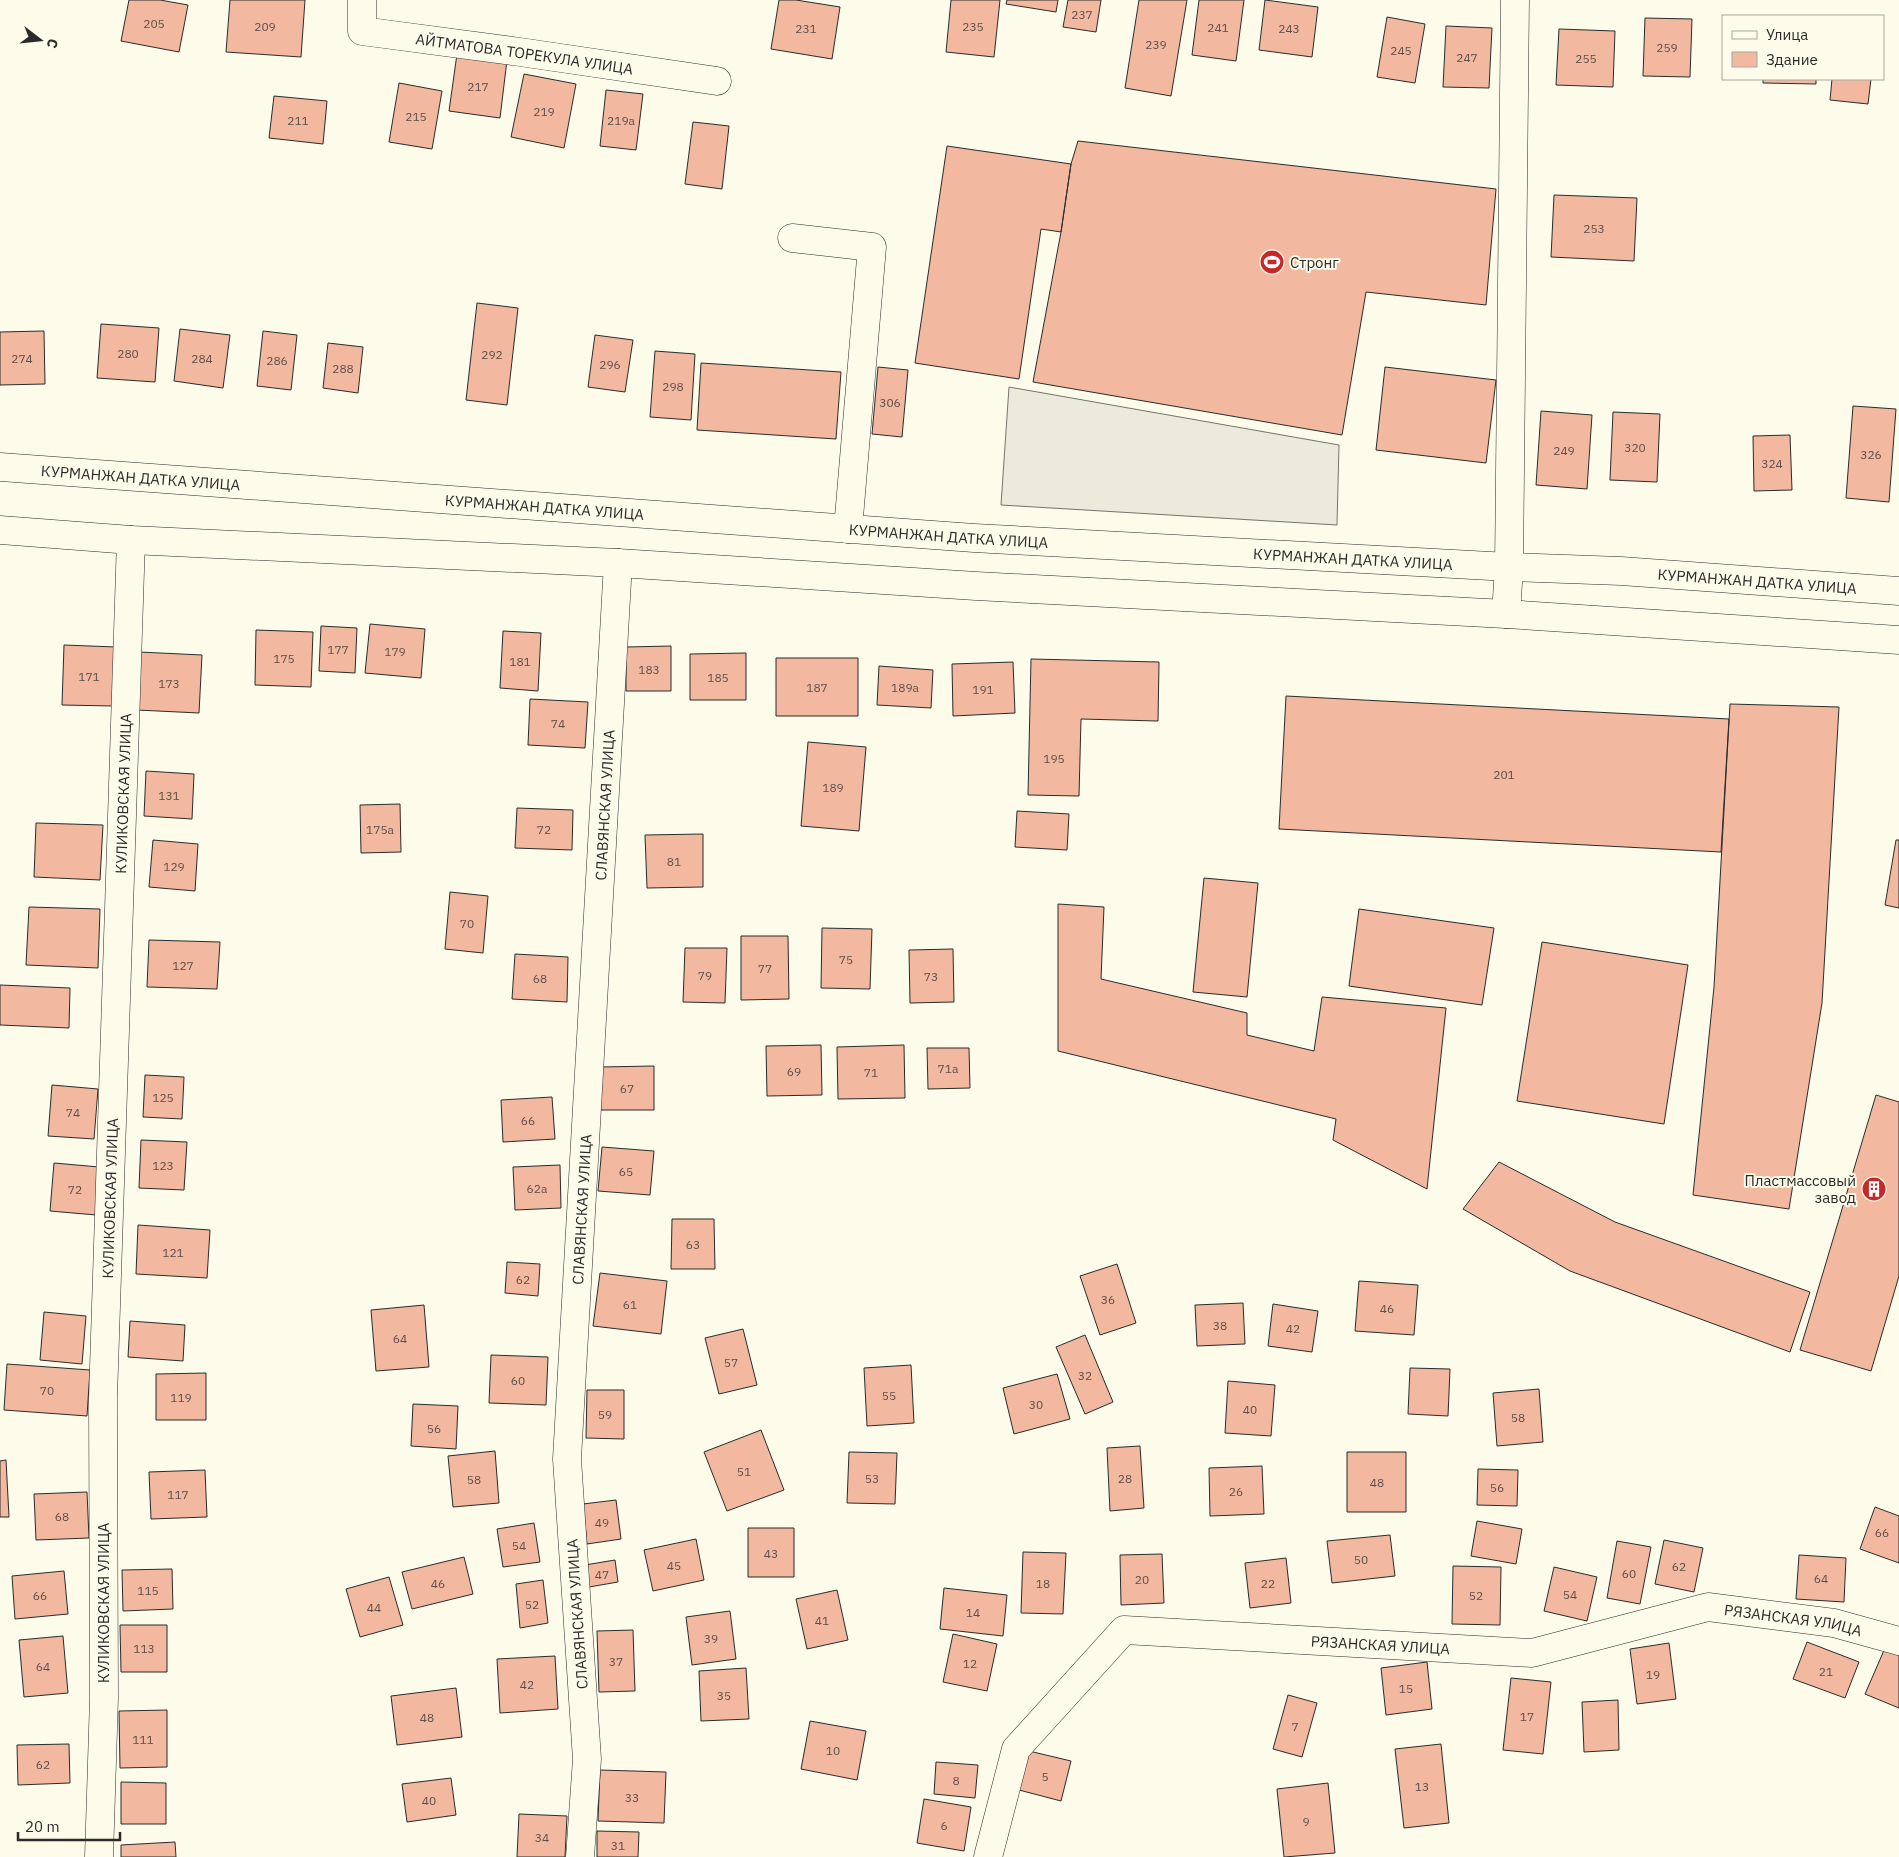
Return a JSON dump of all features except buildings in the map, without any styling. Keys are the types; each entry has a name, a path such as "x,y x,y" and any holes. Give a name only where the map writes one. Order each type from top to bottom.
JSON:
{"street":[{"name":"АЙТМАТОВА ТОРЕКУЛА УЛИЦА","path":"362,0 362,31 717,81"},
{"path":"1506,614 1509,567 1515,0"},
{"path":"792,238 872,247 848,529"},
{"name":"КУРМАНЖАН ДАТКА УЛИЦА","path":"0,467 974,538 1509,567 1621,571 1899,591"},
{"path":"0,530 132,540 618,563 976,586 1506,614 1899,640"},
{"name":"КУЛИКОВСКАЯ УЛИЦА","path":"99,1857 104,1698 103,1398 132,540"},
{"name":"СЛАВЯНСКАЯ УЛИЦА","path":"580,1857 587,1759 567,1459 618,563"},
{"name":"РЯЗАНСКАЯ УЛИЦА","path":"988,1857 1016,1749 1124,1630 1532,1653 1708,1607 1834,1623 1899,1641"}],"shaded area":[{"path":"1009,387 1339,445 1337,525 1001,505"}],"place":[{"name":"Стронг","path":"1272,262"},
{"name":"Пластмассовый завод","path":"1874,1189"}]}
